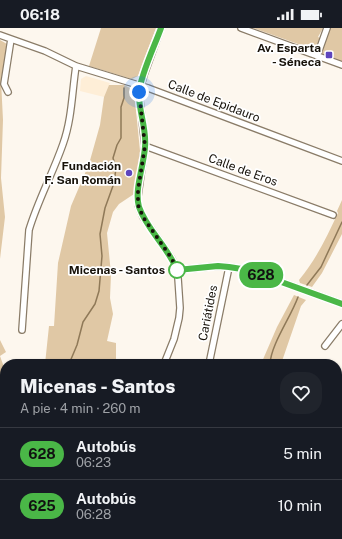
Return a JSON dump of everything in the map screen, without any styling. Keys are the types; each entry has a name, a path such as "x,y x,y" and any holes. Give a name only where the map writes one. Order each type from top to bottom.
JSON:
{"street":[{"path":"161,28 140,86 145,146 138,190 138,205 143,217 172,259 177,270 179,318 174,339 166,359"},
{"path":"241,28 342,65"},
{"path":"317,56 327,28"},
{"name":"Calle de Epidauro","path":"0,36 45,51 76,66 140,86 342,161"},
{"path":"8,92 4,84 11,39"},
{"path":"22,330 29,230 65,137 69,123 76,66"},
{"name":"Calle de Eros","path":"145,146 333,215"},
{"path":"177,270 229,267 248,270 342,304"},
{"name":"Cariátides","path":"210,359 229,267"},
{"path":"325,346 342,324"}],"shaded area":[{"path":"101,28 156,28 138,76 132,79 89,66"},
{"path":"253,28 323,28 318,37 320,38 316,46 312,49"},
{"path":"330,28 342,28 342,62 321,54"},
{"path":"0,40 7,44 1,80 3,120 1,178 5,217 0,259"},
{"path":"86,76 110,83 104,97 80,91 81,79"},
{"path":"109,85 124,85 134,90 140,151 134,194 119,204 113,212 107,233 111,274 110,298 113,314 107,341 116,343 116,359 46,359 49,326 54,326 58,263 71,206 89,164 100,125 104,97"},
{"path":"342,200 342,234 322,273 312,287 300,283 299,280 311,264 325,239 338,213 337,211"},
{"path":"294,295 306,300 301,306 283,359 263,359 277,327"},
{"path":"0,340 6,352 0,356"}],"waterway":[{"path":"71,359 77,345 83,322 95,304 99,291 102,256 100,234 105,208 114,183 116,168 113,158 121,138 121,107 124,98 124,88"},
{"path":"307,285 321,267 342,222"},
{"path":"271,359 277,339 298,297"}],"bus line":[{"name":"628","path":"161,28 139,92 145,146 138,190 138,205 143,217 172,259 177,270 218,266 248,270 342,304"}],"place":[{"name":"Av. Esparta - Séneca","path":"329,55"},
{"name":"Fundación F. San Román","path":"129,173"},
{"name":"Micenas - Santos","path":"177,270"}],"route":[{"path":"139,92 145,146 138,190 138,205 143,217 172,259 177,270"}]}
